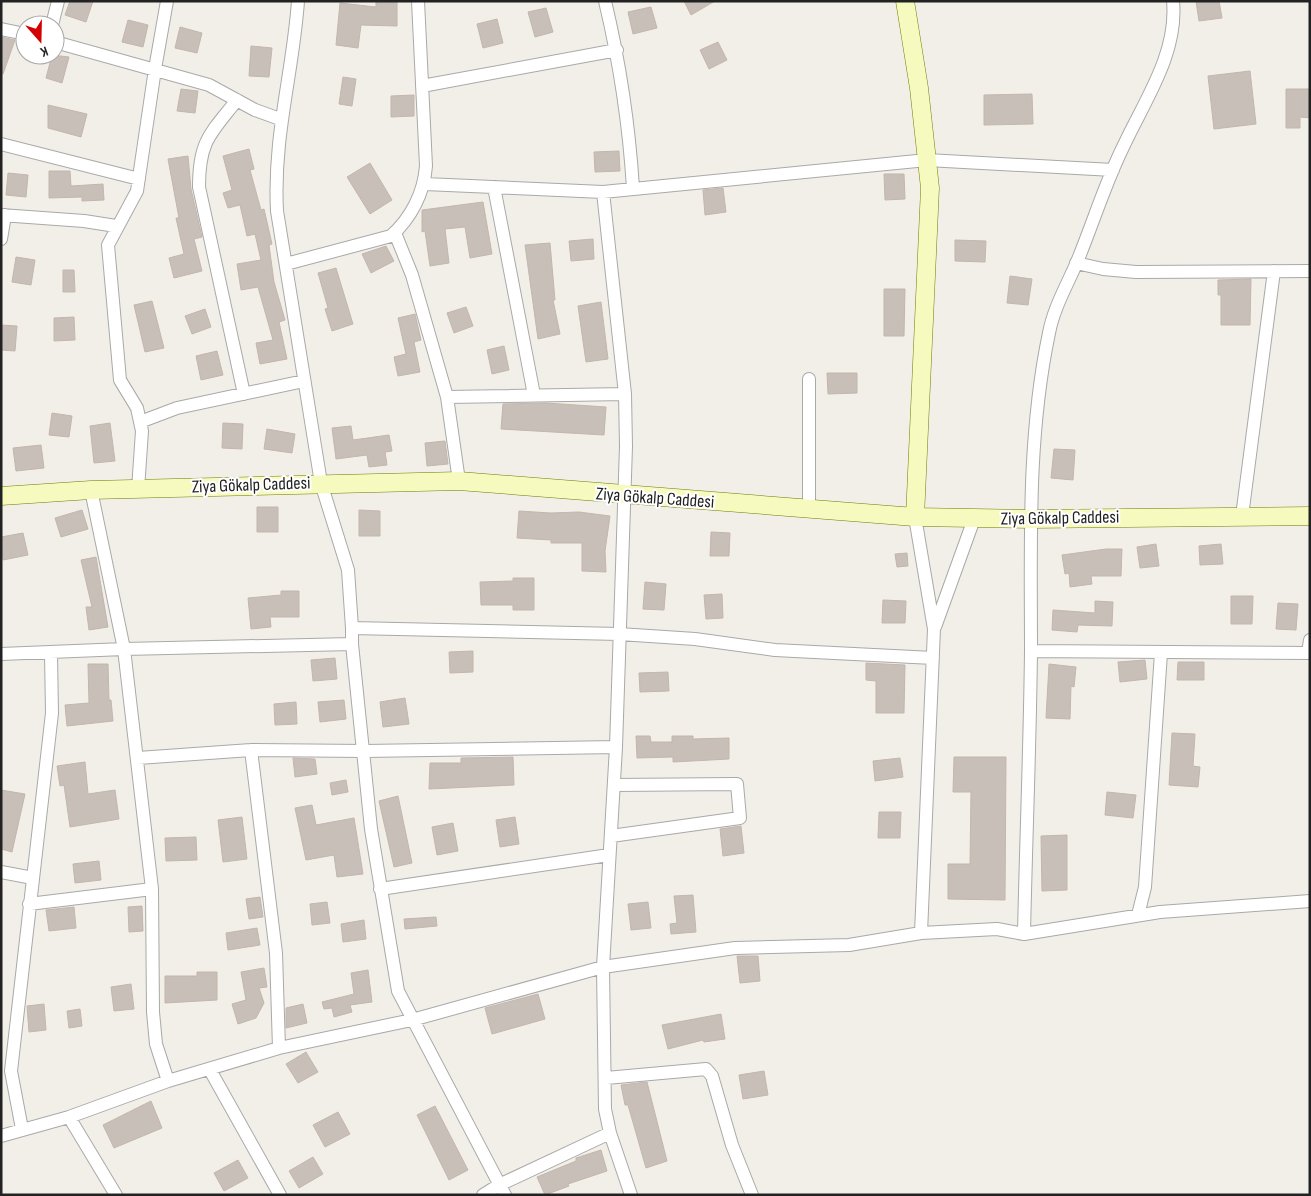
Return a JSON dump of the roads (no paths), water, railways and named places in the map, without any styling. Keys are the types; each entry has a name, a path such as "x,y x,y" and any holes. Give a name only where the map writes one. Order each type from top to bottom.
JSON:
{"street":[{"path":"54,15 58,1"},
{"path":"138,488 142,431 137,408 120,380 108,245 116,226 137,191 155,69 168,1"},
{"path":"298,1 297,24 280,119 275,179 276,211 321,483 348,570 352,644 365,751 371,828 380,889 398,991 502,1190"},
{"path":"286,264 391,236 415,206 425,184 418,1"},
{"path":"605,1 617,50 630,132 632,188"},
{"path":"906,1 919,88 930,188 915,517 934,629 921,933"},
{"path":"1024,934 1031,651 1030,519 1039,395 1049,330 1113,170 1167,56 1172,31 1173,1"},
{"path":"1,29 15,32"},
{"path":"65,45 209,85 280,119"},
{"path":"422,86 617,50"},
{"path":"237,100 204,143 199,165 199,187 244,394"},
{"path":"1,144 138,179"},
{"path":"425,184 603,192 927,160 1113,170"},
{"path":"494,187 534,396"},
{"path":"603,192 625,394 624,496 616,747 603,967 605,1109 610,1133 631,1195"},
{"path":"1,238 3,215 84,221 116,226"},
{"path":"395,233 412,275 447,397 458,482"},
{"path":"1076,263 1103,269 1136,272 1310,271"},
{"path":"1242,516 1274,271"},
{"path":"809,380 809,510"},
{"path":"140,422 177,408 304,381"},
{"path":"447,397 625,394"},
{"name":"Ziya Gökalp Caddesi","path":"1,496 138,488 321,483 458,482 915,517 1030,519 1310,516"},
{"path":"91,490 124,648 152,889 153,1012 156,1044 168,1081"},
{"path":"934,629 974,519"},
{"path":"352,628 620,634 695,638 775,650 933,658"},
{"path":"1,654 51,654 124,648 352,644"},
{"path":"1031,651 1161,653 1309,649"},
{"path":"1138,915 1145,887 1161,653"},
{"path":"22,1129 11,1071 52,713 51,654"},
{"path":"138,758 251,750 365,751 616,747"},
{"path":"251,750 276,954 279,1048"},
{"path":"610,836 740,818 736,784 614,785"},
{"path":"380,889 609,855"},
{"path":"1,872 33,878"},
{"path":"29,904 152,889"},
{"path":"1,1136 69,1117 168,1081 279,1048 412,1020 603,967 735,948 849,945 921,933 997,929 1024,934 1138,915 1310,901"},
{"path":"606,1078 706,1069 712,1076 732,1145 752,1195"},
{"path":"210,1070 280,1195"},
{"path":"69,1117 116,1195"},
{"path":"483,1195 502,1190 610,1133"}]}
